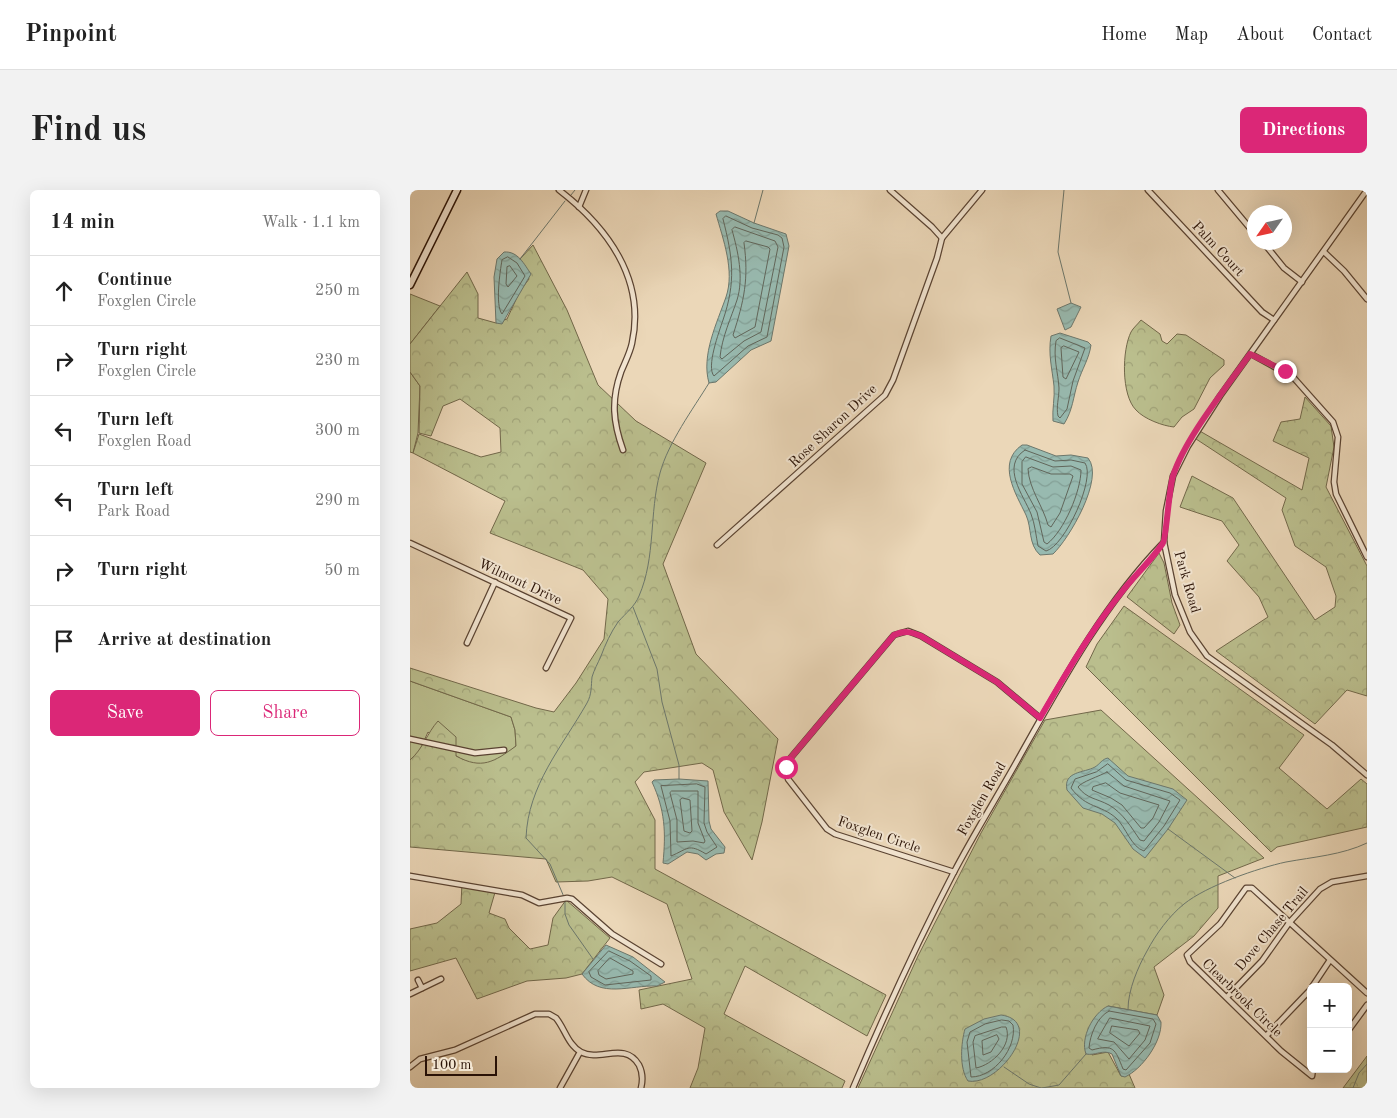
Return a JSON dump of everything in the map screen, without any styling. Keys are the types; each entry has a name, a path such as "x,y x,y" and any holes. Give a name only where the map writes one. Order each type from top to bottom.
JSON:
{"street":[{"path":"410,285 457,190"},
{"path":"559,190 590,217 616,250 627,270 633,292 635,316 632,342 616,388 613,405 616,432 623,450"},
{"path":"579,207 586,190"},
{"path":"890,190 942,238"},
{"name":"Rose Sharon Drive","path":"717,545 888,391 934,267 942,238 982,190"},
{"name":"Palm Court","path":"1148,190 1262,312 1274,320"},
{"path":"1218,190 1247,225"},
{"name":"Park Road","path":"1367,190 1209,413 1178,464 1173,476 1166,511 1164,542 1175,595 1190,632 1208,656 1332,746 1367,775"},
{"path":"1269,250 1284,268 1302,282"},
{"path":"1324,252 1344,271 1367,299"},
{"path":"1250,354 1293,377 1332,422 1338,438 1334,482 1336,494 1367,557"},
{"name":"Foxglen Road","path":"853,1088 894,992 954,872 1040,718 1088,639 1120,594 1164,542"},
{"name":"Wilmont Drive","path":"410,543 570,618 546,668"},
{"path":"467,643 495,582"},
{"name":"Foxglen Circle","path":"954,872 835,834 827,829 788,780 786,767 788,761 894,635 902,631 908,631 921,636 997,682 1040,718"},
{"path":"410,739 475,753 504,750"},
{"path":"410,876 522,894 539,902 567,898 578,903 612,934 661,964"},
{"name":"Dove Chase Trail","path":"1226,997 1262,961 1289,923 1326,884 1367,876"},
{"name":"Clearbrook Circle","path":"1307,1072 1281,1051 1267,1035 1190,962 1187,955 1220,924 1246,888 1256,891 1367,993"},
{"path":"1315,983 1330,960"},
{"path":"410,994 441,979"},
{"path":"418,980 422,988"},
{"path":"1267,1035 1307,993"},
{"path":"1350,1028 1367,1005"},
{"path":"410,1068 420,1059 455,1050 524,1018 540,1013 556,1018 571,1043 580,1052 593,1055 616,1052 628,1055 638,1064 642,1072 641,1088"},
{"path":"560,1088 580,1052"}],"green space":[{"path":"533,245 567,310 598,385 636,421 706,463 663,564 696,654 778,739 762,822 752,860 724,812 713,770 702,763 644,772 635,782 655,820 655,869 886,995 867,1036 745,966 724,1014 845,1081 842,1088 690,1088 698,1068 705,1028 663,1004 641,1009 639,990 692,979 667,904 612,877 588,881 556,882 546,859 410,847 410,760 438,721 456,737 456,756 473,763 494,760 516,746 515,730 511,717 410,681 410,668 554,712 576,683 604,639 608,599 583,570 490,533 505,501 413,453 419,434 481,457 501,452 500,428 460,399 443,406 431,436 419,433 420,386 410,372 410,344 467,272 478,294 478,318 496,323 507,319 520,291 529,279 520,259"},
{"path":"410,294 440,306 410,344"},
{"path":"1141,320 1160,334 1162,341 1167,344 1177,334 1186,335 1224,360 1224,365 1210,378 1194,409 1182,417 1174,427 1154,422 1139,413 1131,403 1128,394 1124,372 1126,350 1131,332"},
{"path":"410,372 420,386 418,433 413,453 410,452"},
{"path":"1305,397 1331,426 1334,447 1326,487 1367,566 1367,696 1347,690 1315,724 1216,651 1268,617 1259,597 1227,561 1239,545 1222,521 1180,507 1192,476 1233,498 1315,620 1335,607 1336,596 1326,567 1295,546 1282,510 1286,498 1193,437 1198,430 1302,490 1309,458 1273,441 1281,422 1300,419"},
{"path":"1159,553 1164,563 1172,603 1180,625 1174,634 1127,597"},
{"path":"1124,606 1304,735 1279,768 1327,809 1361,779 1367,784 1367,827 1277,847 1271,852 1086,667 1097,644"},
{"path":"410,681 511,717 515,730 516,746 496,762 483,765 474,764 449,751 428,732 419,752 410,760"},
{"path":"1101,710 1264,858 1218,876 1218,908 1194,936 1154,967 1164,995 1157,1015 1108,1006 1092,1055 1108,1052 1121,1076 1129,1074 1135,1088 858,1088 918,956 981,833 1045,720"},
{"path":"462,883 496,889 489,913 505,919 509,928 530,949 548,945 553,918 566,900 610,938 582,974 566,978 527,981 477,999 456,958 410,971 410,929 437,923 461,904"},
{"path":"1367,1056 1367,1088 1343,1088"}],"water":[{"path":"720,211 728,211 754,223 786,234 789,246 771,341 751,350 716,382 709,383 707,372 708,350 726,297 729,277 725,244 716,214"},
{"path":"504,252 517,256 531,274 502,324 496,323 494,277 497,259"},
{"path":"1071,303 1081,307 1071,327 1065,330 1057,309"},
{"path":"1060,333 1088,342 1091,345 1071,409 1064,424 1053,421 1054,390 1050,355 1051,336"},
{"path":"1022,445 1027,445 1056,456 1071,455 1088,458 1092,467 1089,493 1083,508 1068,535 1053,554 1040,555 1036,551 1028,520 1010,479 1010,461 1014,452"},
{"path":"1108,758 1128,776 1173,789 1187,800 1168,829 1145,858 1133,849 1115,823 1102,814 1083,808 1067,790 1068,779 1071,776 1095,767"},
{"path":"654,780 708,781 709,821 711,829 725,847 724,853 716,854 706,860 698,854 687,852 668,864 663,863 664,821 660,802 652,782"},
{"path":"606,945 633,957 665,982 657,986 607,989 589,982 582,974"},
{"path":"1108,1006 1157,1015 1161,1022 1158,1038 1150,1054 1138,1068 1125,1077 1121,1076 1112,1054 1105,1052 1086,1054 1085,1041 1089,1027 1097,1014"},
{"path":"1001,1015 1014,1020 1019,1029 1019,1040 1013,1052 993,1074 980,1080 968,1081 963,1069 962,1055 965,1029 984,1019"}],"waterway":[{"path":"571,195 575,190"},
{"path":"754,223 763,190"},
{"path":"1064,190 1058,252 1071,303"},
{"path":"520,259 565,201"},
{"path":"564,897 550,864 526,838 528,819 533,801 548,767 589,700 592,677 606,643 618,622 633,606 639,596 648,566 654,504 660,473 669,450 682,426 709,383"},
{"path":"633,607 657,669 662,702 679,765 679,779"},
{"path":"1168,829 1235,878"},
{"path":"1128,1009 1134,979 1151,945 1173,914 1194,897 1233,878 1261,869 1286,862 1338,853 1367,843"},
{"path":"565,901 565,914 569,925 593,959"},
{"path":"1042,1088 1059,1085 1086,1054"},
{"path":"1353,1088 1359,1073 1367,1064"},
{"path":"1004,1067 1029,1084 1041,1088"}],"route":[{"path":"786,767 788,761 894,635 902,631 908,631 921,636 997,682 1040,718 1074,659 1088,639 1120,594 1164,542 1166,511 1173,476 1188,446 1220,396 1250,354 1285,371"}]}
